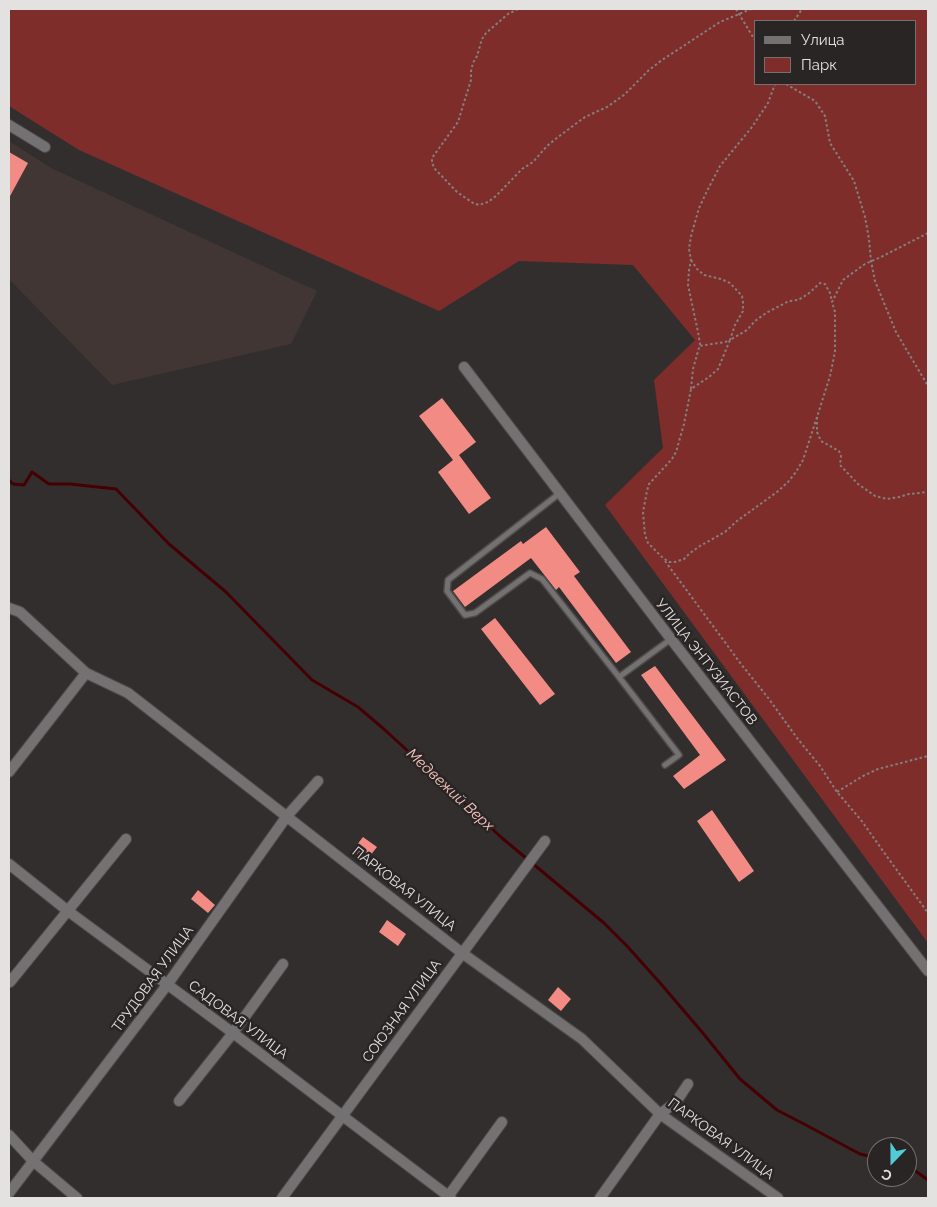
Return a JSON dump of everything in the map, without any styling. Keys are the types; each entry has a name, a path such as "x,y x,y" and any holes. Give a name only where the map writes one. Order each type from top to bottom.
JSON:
{"street":[{"path":"9,125 45,147"},
{"name":"УЛИЦА ЭНТУЗИАСТОВ","path":"464,367 671,639 928,971"},
{"name":"ПАРКОВАЯ УЛИЦА","path":"9,608 20,612 86,673 128,693 462,953 582,1039 660,1114 778,1198"},
{"path":"9,772 86,673"},
{"name":"ТРУДОВАЯ УЛИЦА","path":"9,1193 167,984 287,816 318,781"},
{"path":"10,982 126,839"},
{"name":"СОЮЗНАЯ УЛИЦА","path":"282,1198 545,841"},
{"name":"САДОВАЯ УЛИЦА","path":"9,864 68,911 233,1033 449,1198"},
{"path":"179,1101 233,1033 283,964"},
{"path":"600,1198 660,1114 676,1102 688,1084"},
{"path":"449,1198 502,1122"},
{"path":"9,1135 33,1161 77,1198"}],"lane":[{"path":"560,493 448,580 447,591 465,615 474,613 530,573 542,579 678,755 665,765"},
{"path":"619,677 671,639"}],"path":[{"path":"518,9 508,14 486,33 482,39 473,64 471,80 458,122 432,158 435,169 457,192 479,205 488,202 496,196 522,169 533,162 547,146 585,117 608,108 662,60 720,22 751,9"},
{"path":"736,9 754,39"},
{"path":"795,20 802,9"},
{"path":"776,85 768,103 752,127 720,166 699,208 691,236 691,260 688,270 688,285 698,332 699,346 693,369 684,424 676,452 649,484 643,512 645,536 648,543 663,558 796,738 820,766 837,792 861,820 928,913"},
{"path":"788,85 815,102 825,116 830,143 854,182 866,217 874,281 896,332 928,386"},
{"path":"832,302 842,280 865,264 928,233"},
{"path":"691,260 697,270 704,275 730,283 742,296 744,311 735,325 718,369 691,389"},
{"path":"663,558 669,562 684,559 700,546 725,532 788,482 796,472 803,460 830,376 835,352 835,312 826,284 820,284 798,300 789,301 766,313 747,330 730,340 699,346"},
{"path":"816,417 817,432 821,441 839,451 841,456 840,465 858,484 875,496 887,499 928,492"},
{"path":"837,792 850,782 878,769 928,756"}],"shaded area":[{"path":"9,141 51,168 317,291 291,344 112,385 9,279"}],"green space":[{"path":"9,9 928,9 928,943 605,505 663,448 654,380 695,340 633,265 519,261 439,311 79,150 9,106"}],"building":[{"path":"9,152 28,163 9,198"},
{"path":"442,398 476,442 459,455 491,498 469,514 438,472 453,460 419,416"},
{"path":"546,527 580,572 574,576 631,652 616,663 559,587 556,590 531,558 465,607 453,591 521,541 523,544"},
{"path":"495,618 555,694 540,705 481,629"},
{"path":"655,666 726,760 684,789 673,776 700,755 641,675"},
{"path":"712,810 754,871 739,882 697,821"},
{"path":"363,837 377,847 366,861 352,851"},
{"path":"198,890 215,905 208,913 191,899"},
{"path":"387,920 406,934 398,946 379,932"},
{"path":"558,987 571,999 561,1011 548,1000"}],"waterway":[{"name":"Медвежий Верх","path":"9,480 13,484 24,485 32,472 49,484 70,484 116,489 169,544 226,592 312,680 358,707 502,838 604,923 661,984 740,1079 777,1110 860,1154 867,1156"},
{"name":"Медвежий Верх","path":"917,1172 928,1180"}]}
